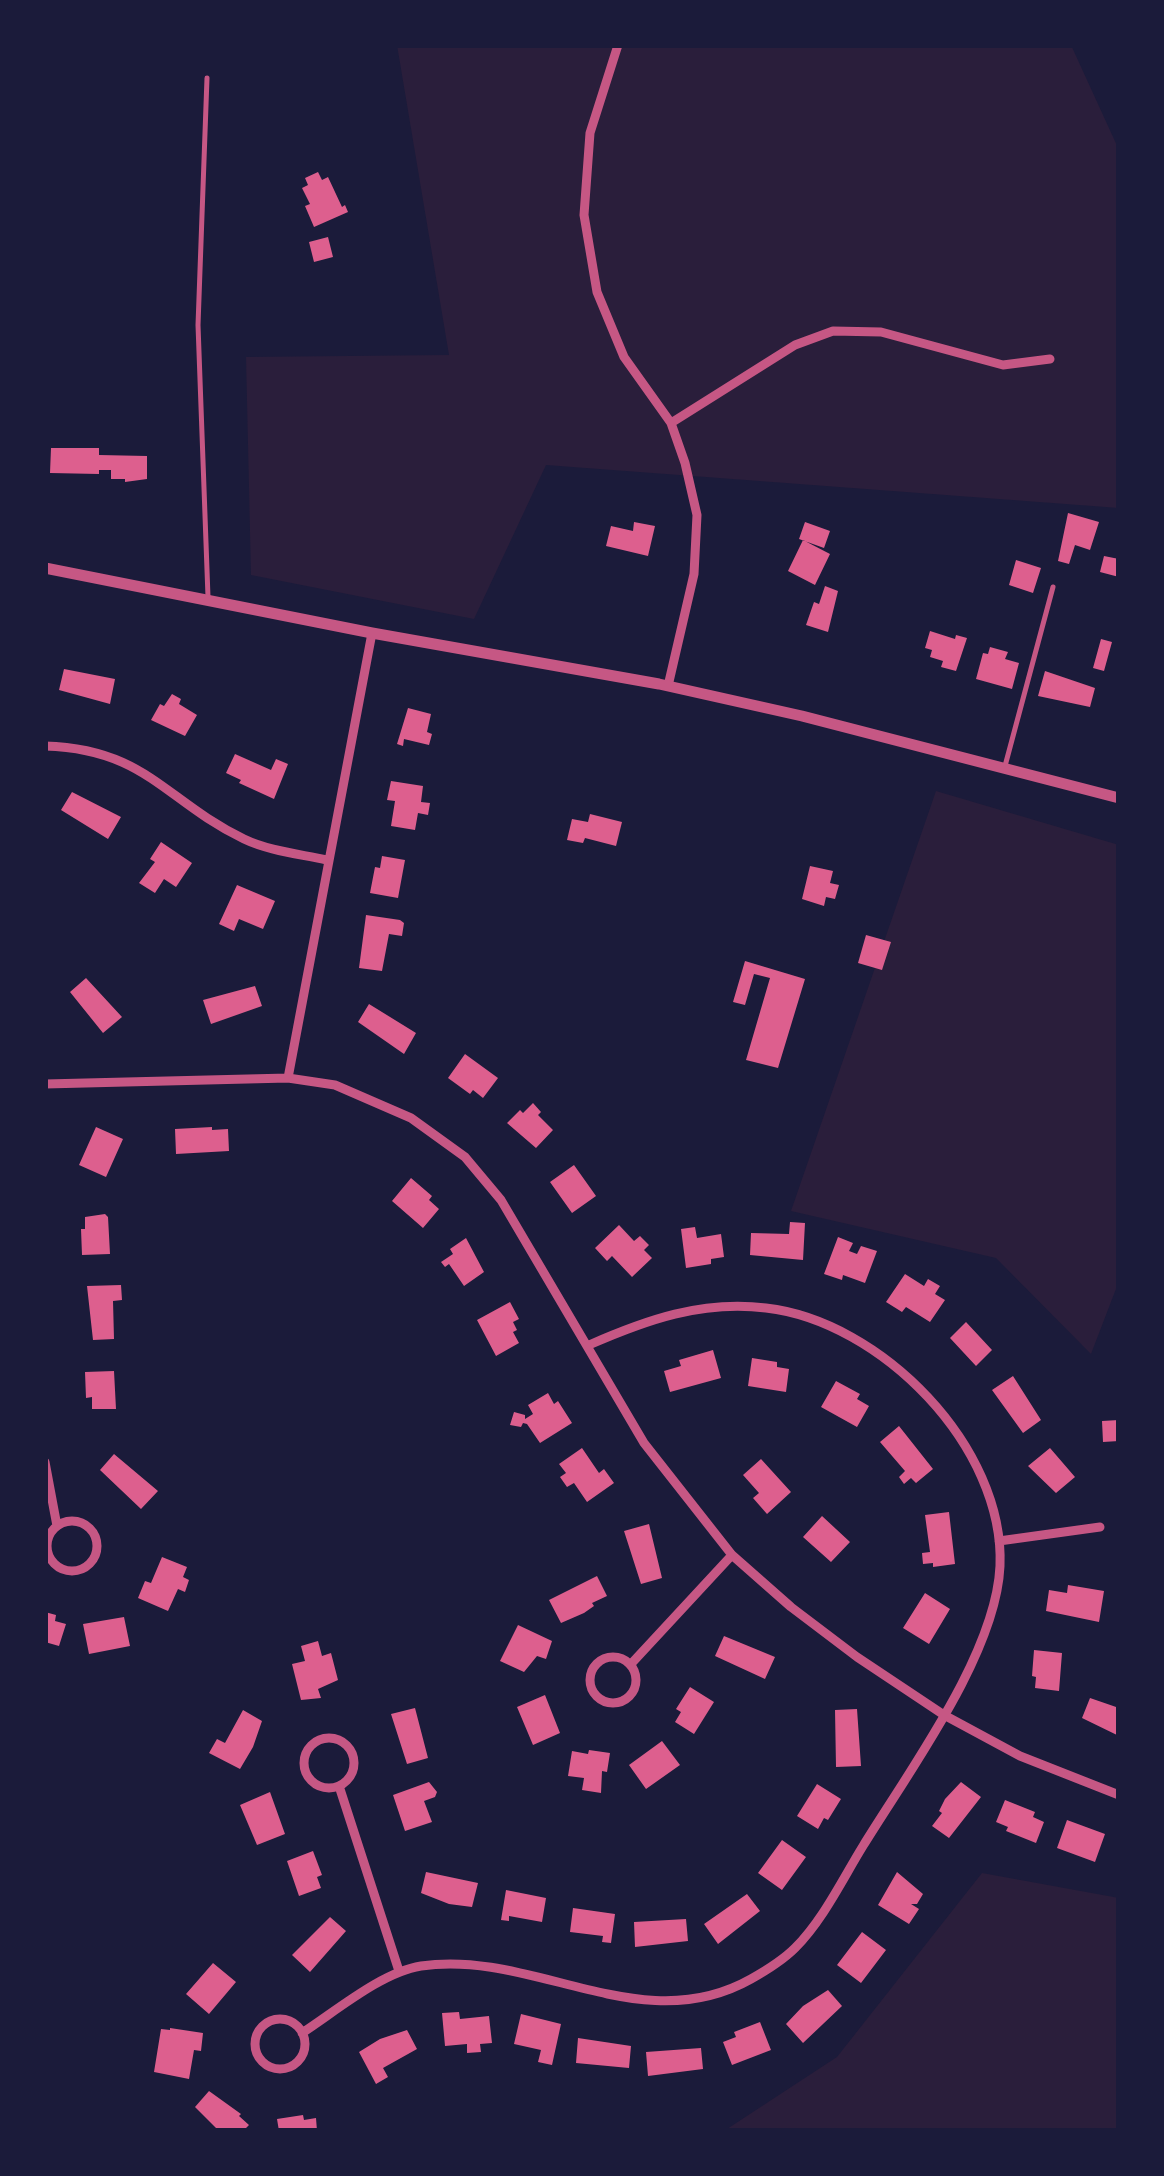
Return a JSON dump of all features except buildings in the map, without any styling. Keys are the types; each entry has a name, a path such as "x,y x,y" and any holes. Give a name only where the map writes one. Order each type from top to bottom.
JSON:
{"street":[{"path":"618,45 590,133 584,215 597,292 624,357 671,423 697,515 694,574 668,686"},
{"path":"671,423 795,345 833,331 881,332 1002,365 1050,359"},
{"path":"45,568 372,633 668,686 802,716 1119,798"},
{"path":"288,1078 372,633"},
{"path":"45,746 110,756 136,767 244,840 327,860"},
{"path":"45,1084 288,1078 335,1085 412,1118 465,1157 502,1200 644,1443 732,1554 791,1607 944,1716 1036,1764 1119,1795"},
{"path":"302,2033 399,1970 447,1964 478,1966 618,1997 693,2000 731,1990 779,1962 808,1932 944,1716 990,1621 998,1590 999,1542 968,1452 950,1424 910,1378 854,1337 790,1312 715,1307 648,1320 588,1345"},
{"path":"45,1462 58,1526 48,1540 48,1549 55,1564 70,1571 86,1566 97,1546 92,1532 72,1521 58,1526"},
{"path":"999,1542 1100,1527"},
{"path":"630,1664 732,1554"},
{"path":"618,1656 630,1664 636,1684 629,1697 608,1703 596,1696 590,1682 597,1662 618,1656"},
{"path":"334,1739 352,1753 350,1776 339,1786 322,1788 309,1778 304,1762 318,1742 334,1739"},
{"path":"339,1786 399,1970"},
{"path":"282,2019 302,2033 301,2056 289,2067 266,2065 256,2052 256,2036 266,2023 282,2019"}],"lane":[{"path":"207,78 198,325 208,600"},
{"path":"1004,768 1053,588"}],"shaded area":[{"path":"397,45 1071,45 1119,150 1119,508 546,465 474,619 251,575 246,357 449,355"},
{"path":"936,791 1119,845 1119,1281 1091,1354 996,1258 791,1211"},
{"path":"982,1873 1119,1898 1119,2131 724,2131 837,2057"}]}
